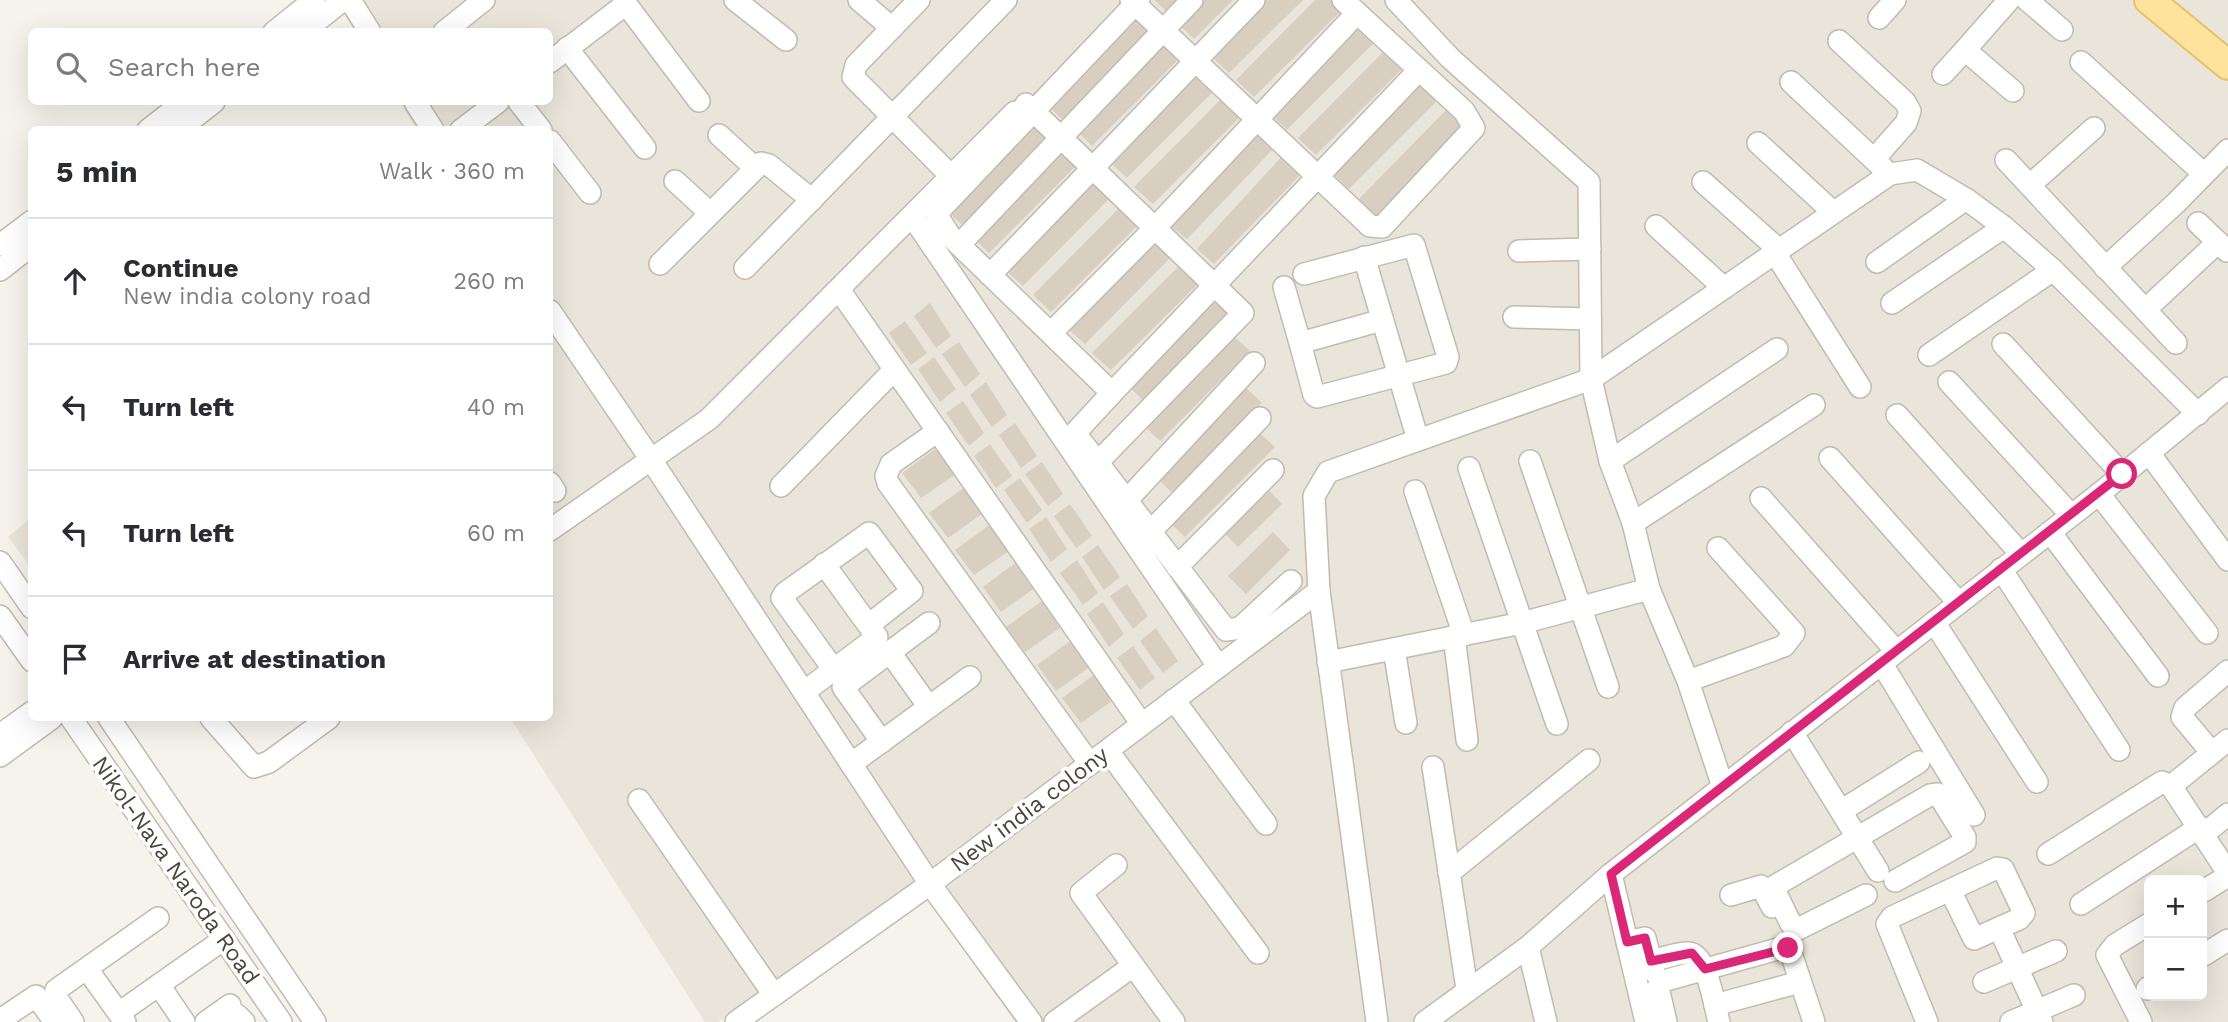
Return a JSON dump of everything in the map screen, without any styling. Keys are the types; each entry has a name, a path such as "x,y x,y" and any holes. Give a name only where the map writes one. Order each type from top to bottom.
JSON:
{"main road":[{"path":"2164,4 2228,65"}],"street":[{"path":"279,28 314,0"},
{"path":"308,28 343,0"},
{"path":"350,0 368,28"},
{"path":"449,28 484,0"},
{"path":"735,0 786,40"},
{"path":"859,0 892,28"},
{"path":"919,0 853,72 858,84 951,177"},
{"path":"745,268 1006,0"},
{"path":"959,245 1192,0"},
{"path":"990,275 1254,0"},
{"path":"1396,0 1450,58 1589,182 1591,379 1610,461 1633,523 1649,590 1688,681 1723,787"},
{"path":"1878,18 1895,0"},
{"path":"1943,74 2009,0"},
{"path":"2027,0 2062,30"},
{"path":"1051,333 1258,120 1350,7 1464,111 1474,128 1389,221 1382,227 1370,226 1319,177 1258,120 1196,62 1163,31 1133,1 1030,108 936,214 959,245 1112,393"},
{"path":"553,60 626,4 699,101"},
{"path":"1839,41 1905,102 1910,111 1906,123 1874,159"},
{"path":"568,48 645,148"},
{"path":"1965,50 2013,91"},
{"path":"2081,62 2218,167 2105,268"},
{"path":"1291,581 1240,628 1226,630 1075,433 1418,71"},
{"path":"1791,82 1889,174"},
{"path":"153,126 180,105"},
{"path":"183,126 210,105"},
{"path":"417,105 430,126"},
{"path":"466,126 494,105"},
{"path":"521,105 538,126"},
{"path":"1030,108 1243,313 1098,462"},
{"path":"553,528 709,419 840,291 951,177 1030,108"},
{"path":"2030,185 2094,128"},
{"path":"719,135 754,167"},
{"path":"1758,143 1833,212"},
{"path":"553,145 590,193"},
{"path":"2006,160 2176,344"},
{"path":"660,264 754,167 761,163 769,165 812,200"},
{"path":"1377,1022 1319,591 1314,496 1328,472 1591,379 1889,174 1917,170 1966,199 2004,227 2053,270 2198,414"},
{"path":"675,181 710,213"},
{"path":"1703,182 1777,251 1860,387"},
{"path":"1877,262 1966,199"},
{"path":"912,216 1218,667"},
{"path":"2145,310 2223,247 2199,223"},
{"path":"0,245 28,224"},
{"path":"1656,226 1724,288"},
{"path":"1892,303 2004,227"},
{"path":"1284,288 1313,392 1317,397 1399,377 1448,361 1416,247 1411,245 1304,274"},
{"path":"0,270 28,248"},
{"path":"1519,251 1590,249"},
{"path":"1364,257 1418,440"},
{"path":"1929,355 2053,270"},
{"path":"840,291 1141,723"},
{"path":"1514,317 1590,319"},
{"path":"1300,343 1382,320"},
{"path":"553,322 652,461 930,884 1031,1022"},
{"path":"2003,344 2122,474"},
{"path":"1610,461 1777,349"},
{"path":"1126,501 1254,363"},
{"path":"781,486 894,370"},
{"path":"1949,382 2071,514"},
{"path":"1425,1022 1528,947 1611,874 2099,494 2228,388"},
{"path":"1633,523 1814,405"},
{"path":"1897,415 2021,554"},
{"path":"1150,532 1260,418"},
{"path":"938,431 891,464 886,476 888,483 1090,764"},
{"path":"2149,453 2228,560"},
{"path":"1830,458 1959,603"},
{"path":"1530,461 1608,687"},
{"path":"1469,468 1557,724"},
{"path":"1177,567 1273,470"},
{"path":"1415,491 1459,636 1466,740"},
{"path":"2099,494 2207,633"},
{"path":"1761,498 1889,658 1974,814"},
{"path":"2050,532 2158,677"},
{"path":"834,670 782,598 864,534 873,535 912,591 870,624"},
{"path":"1688,681 1783,646 1794,633 1718,548"},
{"path":"0,562 28,603"},
{"path":"804,692 876,639 877,635 824,564"},
{"path":"2001,569 2119,750"},
{"path":"1328,662 1522,623 1649,590"},
{"name":"New india colony","path":"736,1022 930,884 1319,591"},
{"path":"28,607 4,625 28,656"},
{"path":"1934,622 2037,782"},
{"path":"882,742 843,687 929,623"},
{"path":"1394,649 1406,723"},
{"path":"889,651 929,707"},
{"path":"2172,786 2220,746 2182,718 2185,708 2228,671"},
{"path":"851,764 970,677"},
{"path":"1174,700 1266,824"},
{"path":"0,735 28,715"},
{"path":"0,756 48,721"},
{"name":"Nikol-Nava Naroda Road","path":"73,721 281,1022"},
{"path":"111,721 315,1022"},
{"path":"215,721 254,767 269,762 324,721"},
{"path":"1792,732 1856,836 1886,876 1965,842 1965,837 1941,797 1930,795 1856,836 1778,882 1773,890 1791,924 1798,929 1866,895"},
{"path":"1108,751 1258,953"},
{"path":"1449,873 1589,760"},
{"path":"1841,811 1919,762"},
{"path":"1433,766 1467,989"},
{"path":"2048,854 2162,782 2172,786 2228,874 2207,889"},
{"path":"639,800 774,995"},
{"path":"2081,904 2228,814"},
{"path":"1116,865 1081,893 1174,1022"},
{"path":"1927,1022 1887,924 1892,917 1997,868 2003,869 2024,914 1999,928 1972,937 1950,890"},
{"path":"1611,874 1646,1022"},
{"path":"1731,895 1756,886 1764,888 1814,1022"},
{"path":"73,1022 55,993 158,918"},
{"path":"2141,1022 2107,955 2115,945 2144,927"},
{"path":"1999,928 2039,1016"},
{"path":"1627,942 1645,938 1653,968 1692,953 1705,969 1717,1014 1800,982"},
{"path":"87,969 122,1018 159,985 224,939"},
{"path":"2207,953 2228,940"},
{"path":"1528,947 1546,1022"},
{"path":"1666,1022 1659,984 1788,948"},
{"path":"1984,982 2056,951"},
{"path":"1055,1022 1133,966"},
{"path":"159,985 184,1022"},
{"path":"2011,1022 2039,1016 2074,995"},
{"path":"0,1020 36,996 55,1022"},
{"path":"206,1022 227,1014 237,1015 244,1022"}],"shaded area":[{"path":"335,0 2228,0 2228,1022 1015,1022 915,882 719,1022 705,1022 512,721 553,721 553,126 415,126 401,105 553,105 553,28 353,28"},
{"path":"28,520 28,563 8,537"}],"building":[{"path":"1154,0 1179,0 1167,12"},
{"path":"1197,0 1233,0 1194,39 1176,22"},
{"path":"1266,0 1303,0 1229,73 1211,56"},
{"path":"1315,0 1336,0 1344,8 1254,97 1236,80"},
{"path":"1136,15 1155,32 1065,122 1047,105"},
{"path":"1358,23 1377,40 1287,130 1269,113"},
{"path":"1162,38 1182,56 1092,146 1074,128"},
{"path":"1387,48 1406,65 1316,155 1298,138"},
{"path":"1197,70 1217,88 1127,178 1109,161"},
{"path":"1420,81 1439,99 1349,189 1331,172"},
{"path":"1223,97 1242,115 1153,204 1134,187"},
{"path":"1447,109 1466,127 1376,217 1358,200"},
{"path":"1034,119 1053,136 963,226 945,209"},
{"path":"1256,129 1275,147 1187,239 1169,225"},
{"path":"1060,146 1079,163 989,253 971,236"},
{"path":"1284,154 1303,172 1214,264 1197,249"},
{"path":"1093,178 1112,196 1023,286 1004,269"},
{"path":"1122,205 1141,222 1051,312 1033,295"},
{"path":"1155,237 1174,254 1085,344 1066,327"},
{"path":"1182,263 1201,281 1111,370 1092,353"},
{"path":"1215,294 1234,311 1144,401 1126,384"},
{"path":"930,303 951,336 936,348 914,316"},
{"path":"905,321 927,353 911,365 889,333"},
{"path":"1231,334 1250,351 1160,441 1142,424"},
{"path":"959,342 980,374 965,387 942,354"},
{"path":"934,357 956,389 940,402 918,369"},
{"path":"986,382 1007,415 992,427 970,395"},
{"path":"1243,385 1262,403 1172,493 1154,475"},
{"path":"963,401 984,433 969,446 946,413"},
{"path":"1015,423 1037,456 1021,468 999,435"},
{"path":"1256,430 1275,447 1185,537 1167,520"},
{"path":"990,444 1012,476 996,488 974,456"},
{"path":"938,447 956,474 921,498 902,473"},
{"path":"1042,462 1063,494 1048,506 1025,474"},
{"path":"1020,478 1042,510 1027,523 1004,490"},
{"path":"1264,485 1282,504 1238,547 1220,529"},
{"path":"965,487 983,513 948,538 929,513"},
{"path":"1070,504 1092,536 1076,548 1054,516"},
{"path":"1046,517 1067,549 1051,562 1029,529"},
{"path":"991,524 1009,551 974,575 955,550"},
{"path":"1273,532 1290,550 1246,594 1228,576"},
{"path":"1098,545 1120,577 1104,590 1082,557"},
{"path":"1019,560 1036,587 1001,612 983,587"},
{"path":"1077,560 1098,593 1083,605 1060,573"},
{"path":"1127,584 1148,616 1133,629 1110,596"},
{"path":"1042,601 1060,628 1025,652 1006,627"},
{"path":"1103,602 1124,634 1109,647 1087,614"},
{"path":"1156,628 1178,661 1163,673 1140,641"},
{"path":"1073,639 1091,666 1056,691 1037,665"},
{"path":"1133,646 1155,678 1140,690 1117,658"},
{"path":"1098,672 1116,698 1081,723 1062,698"}],"route":[{"path":"1788,948 1705,969 1692,953 1651,961 1645,938 1627,942 1611,874 2122,474"}]}
